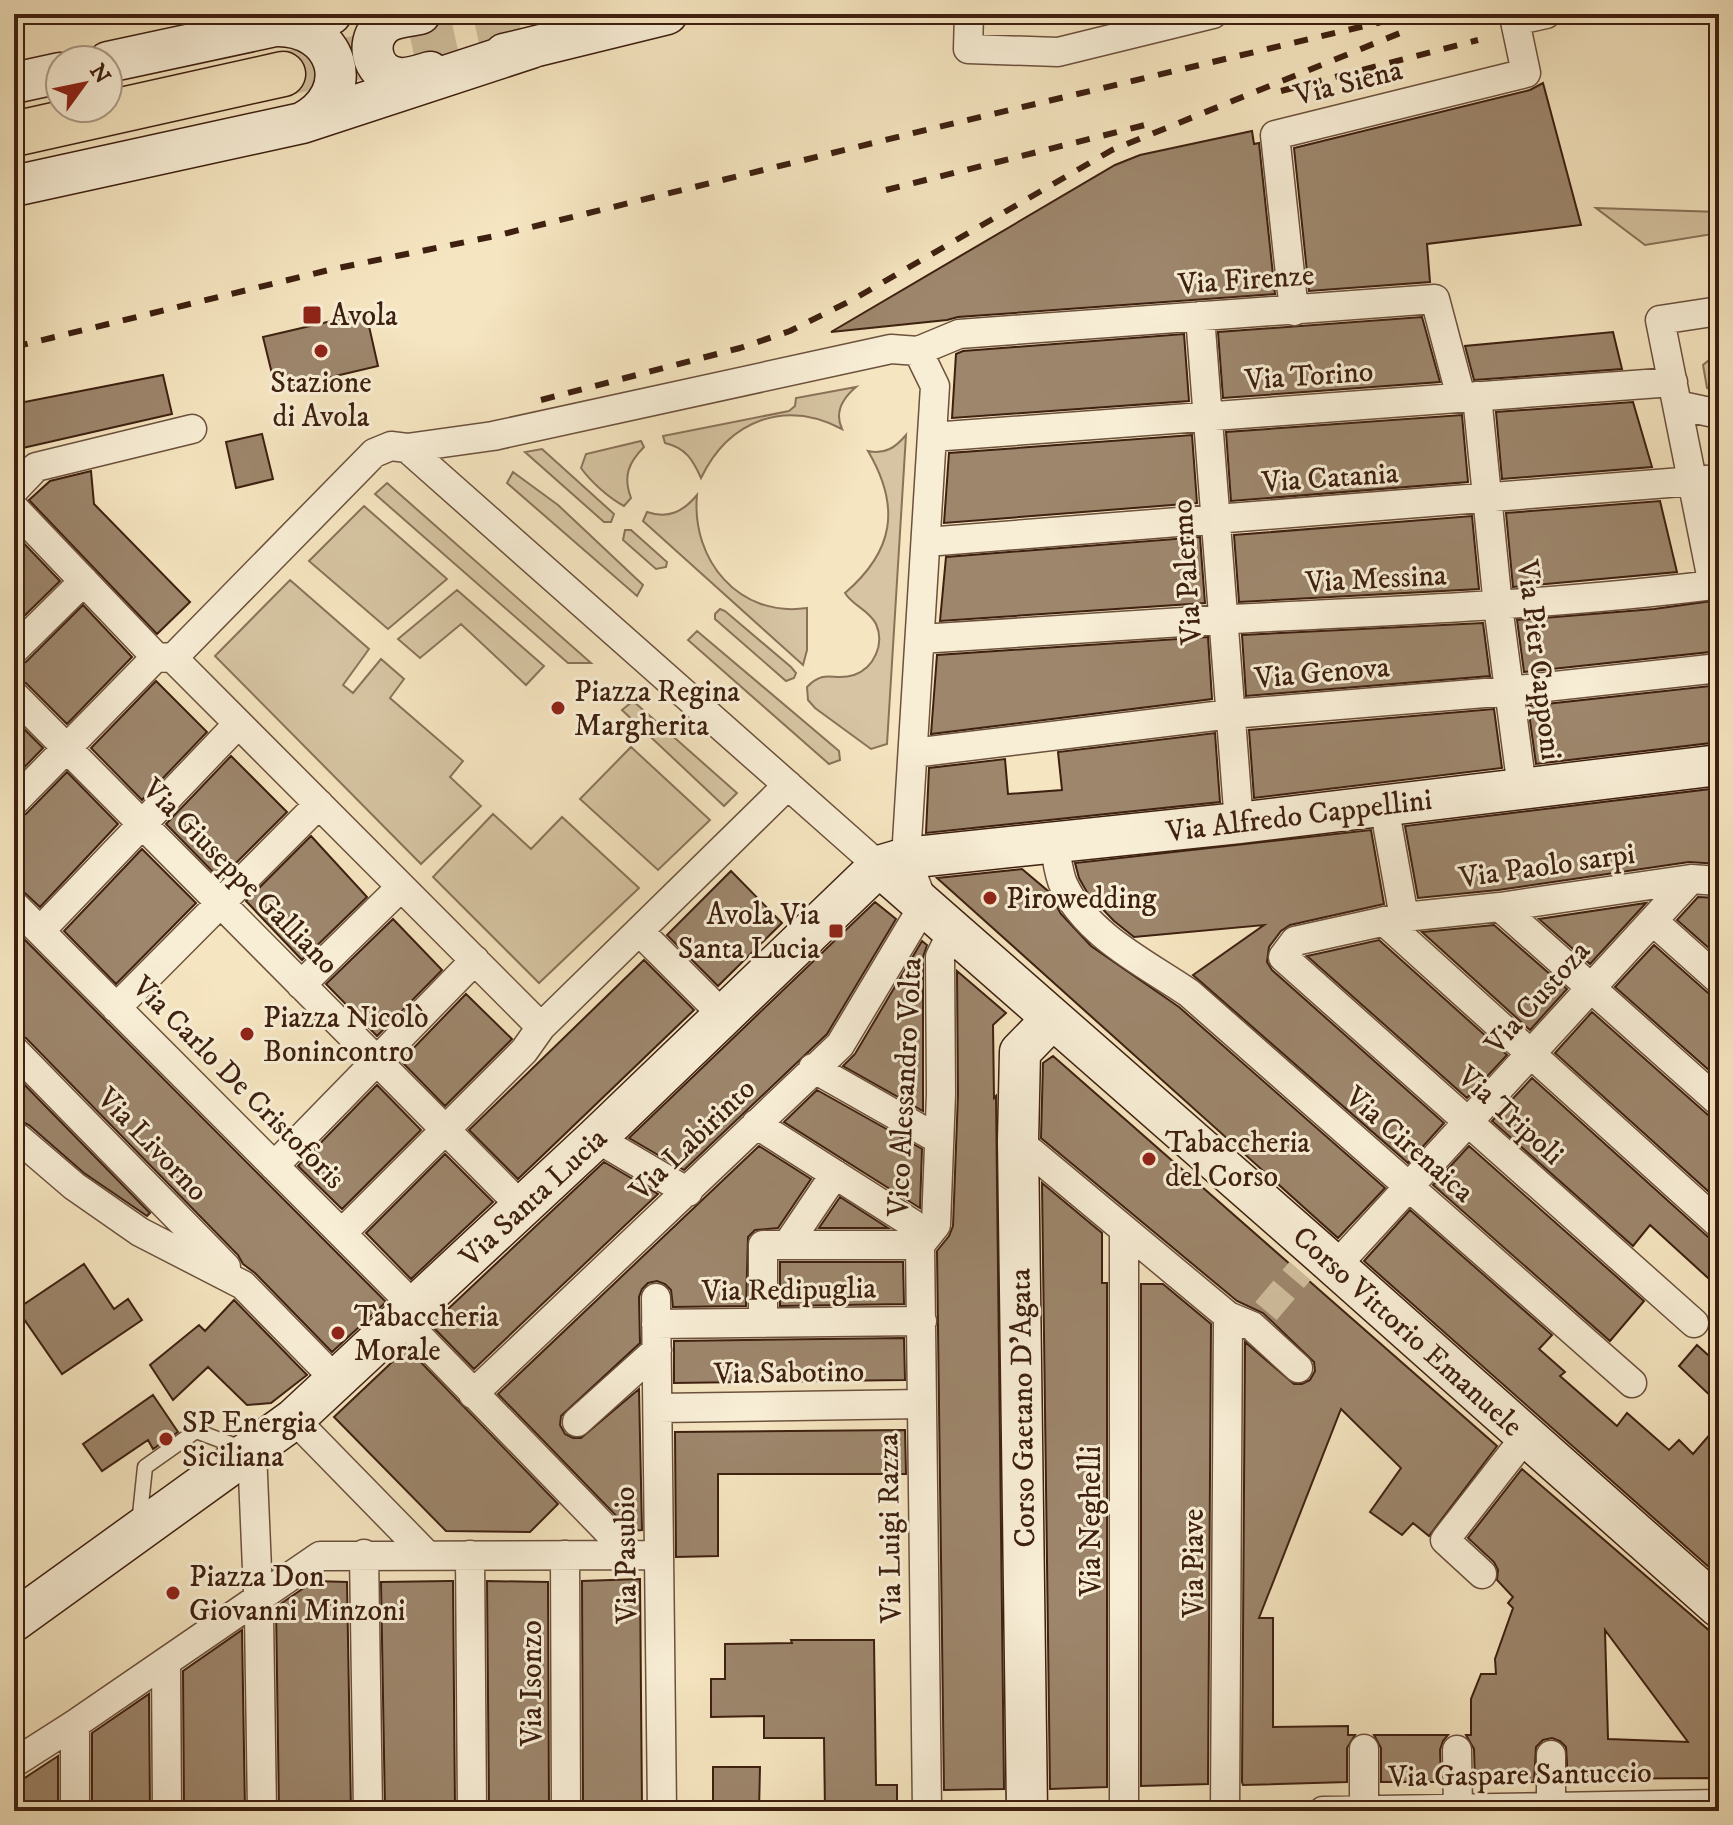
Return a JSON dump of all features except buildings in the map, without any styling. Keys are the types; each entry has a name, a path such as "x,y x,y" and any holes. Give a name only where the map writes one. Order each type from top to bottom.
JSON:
{"main road":[{"path":"14,134 283,74"}],"street":[{"path":"124,58 331,14"},
{"path":"420,14 388,22 375,34 374,61 388,75 408,78 667,14"},
{"path":"969,14 968,49 1058,52 1213,14"},
{"name":"Via Siena","path":"1294,311 1275,135 1526,73 1515,21 1546,14"},
{"path":"271,26 289,25 312,34 329,52 335,68 335,85 329,101 319,115 302,123"},
{"path":"14,186 302,123 531,48"},
{"path":"14,83 44,76"},
{"name":"Via Firenze","path":"918,351 959,334 1435,299 1469,397"},
{"path":"1706,481 1675,393 1660,320 1719,311"},
{"name":"Via Palermo","path":"1200,316 1239,823"},
{"path":"14,802 374,453 391,446 407,448 493,436 891,349 918,351 935,386 941,437 922,752 893,862 788,785 407,448"},
{"name":"Via Torino","path":"941,437 1469,397 1675,393 1719,414"},
{"name":"Via Pier Capponi","path":"1469,397 1487,499 1522,788"},
{"path":"14,490 36,467 192,429"},
{"name":"Via Catania","path":"936,541 1706,481"},
{"name":"Via Messina","path":"929,639 1498,606 1713,585 1706,481"},
{"path":"14,508 78,588 158,662 229,734 319,804 541,1027"},
{"path":"14,650 78,588"},
{"name":"Via Genova","path":"922,752 1231,714 1509,691 1719,668"},
{"name":"Via Giuseppe Galliano","path":"14,695 522,1207"},
{"path":"40,931 229,734"},
{"name":"Via Alfredo Cappellini","path":"893,862 1719,765"},
{"path":"342,1233 524,1051 541,1027 647,939 788,785"},
{"path":"116,1008 319,804"},
{"path":"1384,806 1394,919 1531,1054 1719,1224"},
{"name":"Via Cirenaica","path":"1054,843 1063,885 1109,941 1189,993 1632,1383"},
{"name":"Corso Vittorio Emanuele","path":"893,862 938,918 1318,1263 1526,1436 1719,1607"},
{"name":"Via Santa Lucia","path":"14,1621 294,1419 596,1138 723,1015 893,862"},
{"name":"Via Paolo sarpi","path":"1283,957 1295,941 1394,919 1691,879 1719,881"},
{"name":"Via Custoza","path":"1318,1263 1408,1188 1691,879"},
{"path":"301,985 401,887"},
{"name":"Via Carlo De Cristoforis","path":"14,905 342,1233 473,1394 645,1555"},
{"path":"1500,907 1719,1102"},
{"name":"Via Labirinto","path":"473,1394 840,1045 938,918"},
{"name":"Vico Alessandro Volta","path":"920,1245 936,1225 941,1094 938,918"},
{"path":"1653,921 1719,980"},
{"path":"647,939 723,1015"},
{"name":"Via Tripoli","path":"1283,957 1694,1323"},
{"path":"274,1166 475,960"},
{"name":"Corso Gaetano D'Agata","path":"1027,1811 1018,1141 1020,1052 1052,1019"},
{"name":"Via Livorno","path":"14,1050 336,1380"},
{"path":"813,1068 938,1139"},
{"path":"756,1124 913,1224 920,1245 763,1245 763,1323"},
{"path":"14,1138 18,1138 74,1186 140,1232 243,1285"},
{"path":"596,1138 688,1192"},
{"path":"1018,1141 1124,1230 1249,1317 1298,1368"},
{"path":"787,1245 835,1174"},
{"name":"Via Neghelli","path":"1124,1230 1124,1811"},
{"name":"Via Luigi Razza","path":"920,1245 927,1811"},
{"name":"Via Piave","path":"1225,1811 1249,1317"},
{"name":"Via Redipuglia","path":"657,1324 922,1321"},
{"path":"577,1422 657,1324"},
{"name":"Via Pasubio","path":"657,1324 658,1408 645,1555 662,1811"},
{"name":"Via Sabotino","path":"658,1408 922,1404"},
{"path":"294,1419 426,1554"},
{"path":"1482,1574 1445,1540 1526,1436"},
{"path":"252,1452 262,1811"},
{"path":"355,1554 368,1811"},
{"path":"470,1555 472,1811"},
{"name":"Via Isonzo","path":"565,1555 566,1811"},
{"path":"14,1763 75,1734 258,1606 320,1556 645,1555"},
{"path":"166,1671 167,1811"},
{"path":"75,1734 75,1811"},
{"path":"1364,1749 1364,1811"},
{"path":"1457,1750 1458,1810"},
{"path":"1551,1755 1551,1809"},
{"name":"Via Gaspare Santuccio","path":"1323,1811 1642,1808 1719,1804"}],"shaded area":[{"path":"1596,208 1719,212 1719,233 1645,245"},
{"path":"1719,352 1719,393 1707,388 1703,365"},
{"path":"856,387 841,406 839,417 842,429 800,416 761,420 727,442 701,478 688,456 665,443 663,436 789,411 795,406 796,398"},
{"path":"906,435 887,744 871,749 815,708 808,700 807,687 819,678 861,672 876,654 879,639 876,624 845,593 874,561 887,527 885,491 868,451 890,449"},
{"path":"641,441 644,447 634,459 627,477 631,498 624,506 612,499 581,468 586,454"},
{"path":"542,449 614,514 611,522 604,522 525,452"},
{"path":"513,472 558,505 643,585 637,596 507,483"},
{"path":"387,483 591,663 568,663 375,494"},
{"path":"697,495 697,519 702,541 711,562 724,580 760,604 783,609 807,608 807,650 803,665 643,521 647,512 662,515 675,512"},
{"path":"364,506 447,579 388,629 309,561"},
{"path":"625,530 631,530 667,562 666,567 656,569 623,540"},
{"path":"290,580 369,649 343,685 353,693 381,659 404,679 390,698 463,761 450,777 481,806 421,864 215,656"},
{"path":"457,590 544,666 526,685 461,624 420,658 398,639"},
{"path":"720,609 791,667 796,673 794,678 786,681 715,619"},
{"path":"697,631 839,751 840,760 829,764 688,640"},
{"path":"633,701 737,793 724,806 622,710"},
{"path":"631,747 710,820 658,870 580,799"},
{"path":"493,814 531,849 562,817 639,888 539,983 433,877"}],"tunnel":[{"path":"283,74 555,14"},
{"path":"1266,1311 1300,1271"}],"railway":[{"path":"14,347 333,269 495,236 1415,14"},
{"path":"541,400 740,348 790,331 854,299 1112,150 1410,29"},
{"path":"1281,91 1478,40"},
{"path":"886,190 1157,122"}],"place":[{"name":"Avola","path":"312,315"},
{"name":"Stazione di Avola","path":"321,351"},
{"name":"Piazza Regina Margherita","path":"558,708"},
{"name":"Pirowedding","path":"990,898"},
{"name":"Avola Via Santa Lucia","path":"836,931"},
{"name":"Piazza Nicolò Bonincontro","path":"247,1034"},
{"name":"Tabaccheria del Corso","path":"1149,1159"},
{"name":"Tabaccheria Morale","path":"338,1333"},
{"name":"SP Energia Siciliana","path":"166,1439"},
{"name":"Piazza Don Giovanni Minzoni","path":"173,1593"}]}
